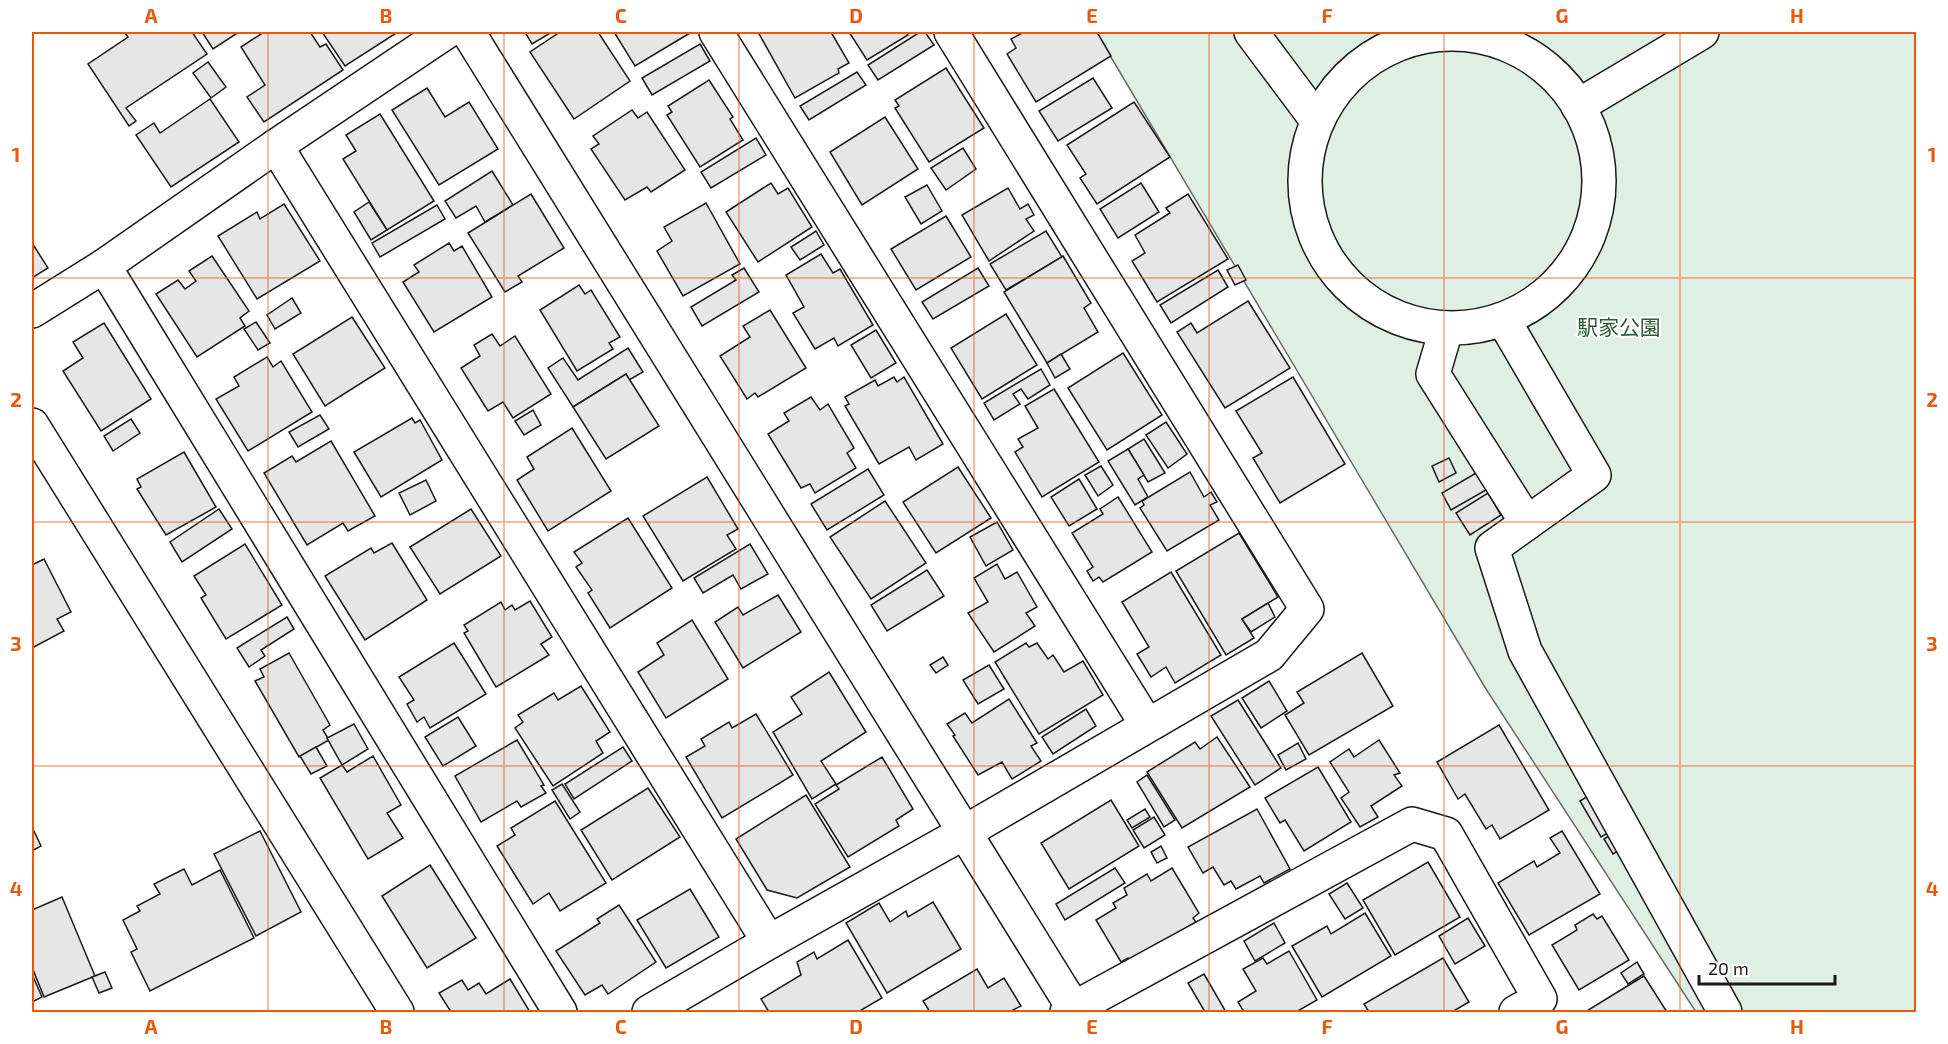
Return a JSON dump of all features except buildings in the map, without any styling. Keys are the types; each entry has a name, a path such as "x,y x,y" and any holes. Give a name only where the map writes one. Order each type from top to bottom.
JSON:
{"street":[{"path":"32,311 104,266 276,146 446,32"},
{"path":"468,32 965,832 1072,1011 1413,824 1446,834 1540,999 1516,1012"},
{"path":"716,32 1147,725"},
{"path":"649,1012 1269,655 1306,609 951,32"},
{"path":"1251,32 1316,119"},
{"path":"1458,32 1515,46 1562,80 1592,129 1601,186 1588,243 1553,291 1503,321 1446,330 1389,317 1342,282 1312,233 1302,175 1316,119 1350,72 1400,41 1458,32"},
{"path":"1578,106 1702,32"},
{"path":"276,146 769,942"},
{"path":"104,266 560,1012"},
{"path":"1503,321 1594,475 1492,548 1525,651 1725,1012"},
{"path":"1446,330 1432,374 1527,523"},
{"path":"32,425 397,1012"}],"green space":[{"name":"駅家公園","path":"1096,32 1916,32 1916,1012 1696,1012 1486,689"}]}
